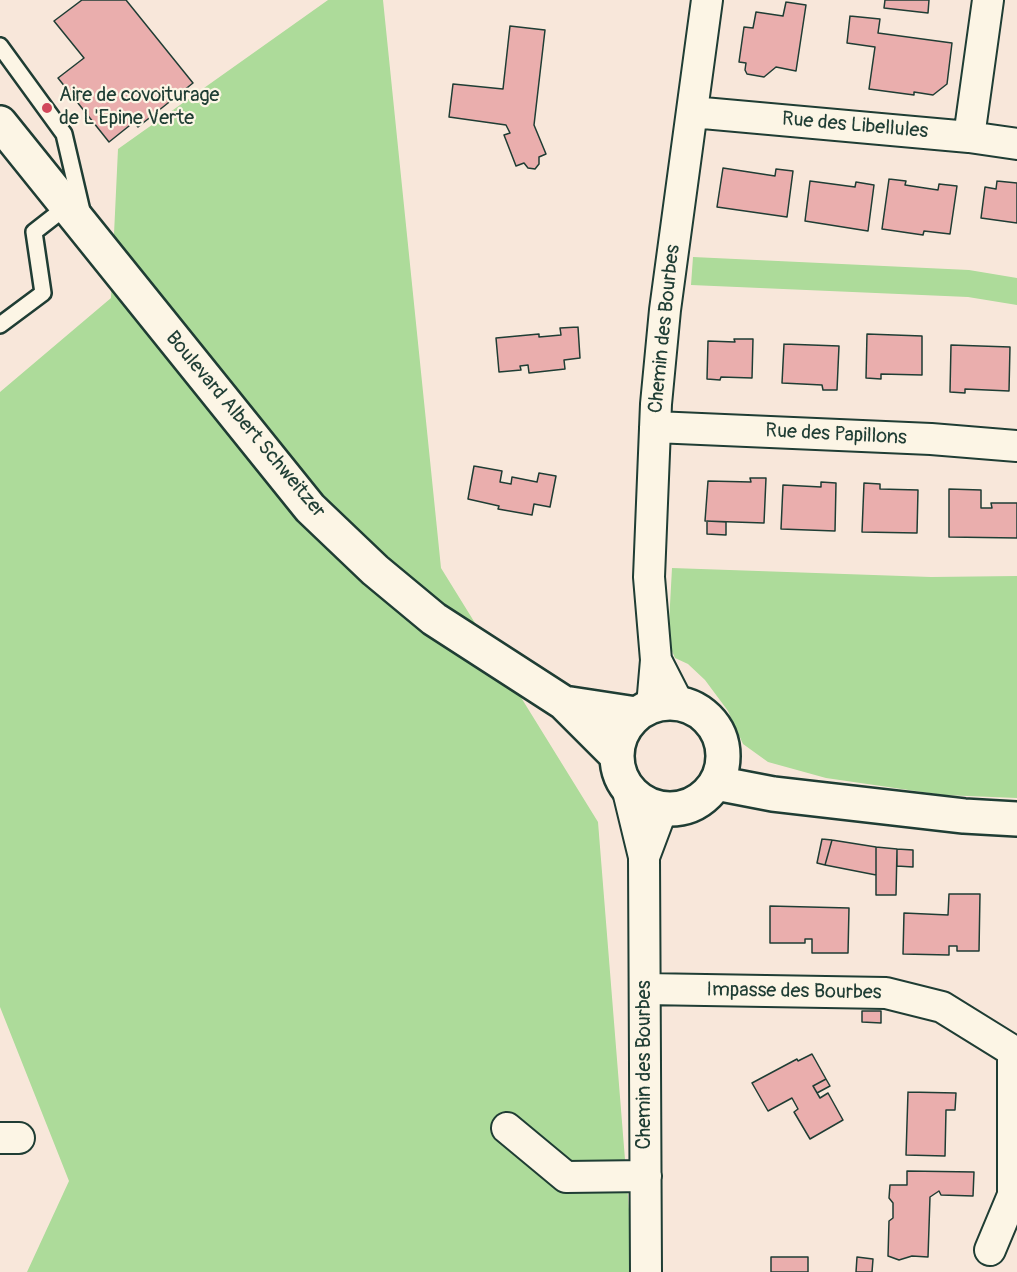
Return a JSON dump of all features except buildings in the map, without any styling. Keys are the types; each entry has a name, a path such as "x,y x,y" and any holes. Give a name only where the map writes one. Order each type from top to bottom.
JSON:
{"main road":[{"name":"Boulevard Albert Schweitzer","path":"0,123 310,508 375,570 434,619 564,703 616,755"},
{"name":"Boulevard Albert Schweitzer","path":"0,150 42,178"},
{"name":"Boulevard Albert Schweitzer","path":"564,703 655,708"},
{"path":"655,708 700,712 717,730 720,768 702,799 683,808 662,809 643,803 628,790 618,774 616,755 621,732 655,708"},
{"path":"720,768 773,794 964,816 1017,819"}],"street":[{"name":"Chemin des Bourbes","path":"655,708 656,660 649,577 655,427 665,310 707,0"},
{"path":"969,137 988,0"},
{"name":"Rue des Libellules","path":"692,112 969,137 1017,144"},
{"name":"Rue des Papillons","path":"655,427 931,439 1017,446"},
{"name":"Chemin des Bourbes","path":"628,790 644,857 646,1272"},
{"name":"Chemin des Bourbes","path":"644,857 662,809"},
{"name":"Impasse des Bourbes","path":"645,989 886,993 942,1007 1013,1051 1013,1195 990,1250"},
{"path":"507,1128 566,1177 646,1176"}],"lane":[{"path":"0,46 64,134 87,232"},
{"path":"0,326 43,293 34,232 66,207"}],"green space":[{"path":"328,0 383,0 441,568 598,822 634,1272 27,1272 69,1181 0,1007 0,392 111,298 118,149"},
{"path":"693,257 969,270 1017,278 1017,305 968,297 691,285"},
{"path":"672,568 931,577 1017,576 1017,798 943,795 826,778 768,762 743,744 728,711 705,680 688,664 675,658 668,642"}],"place":[{"name":"Aire de covoiturage de L'Epine Verte","path":"47,108"}]}
